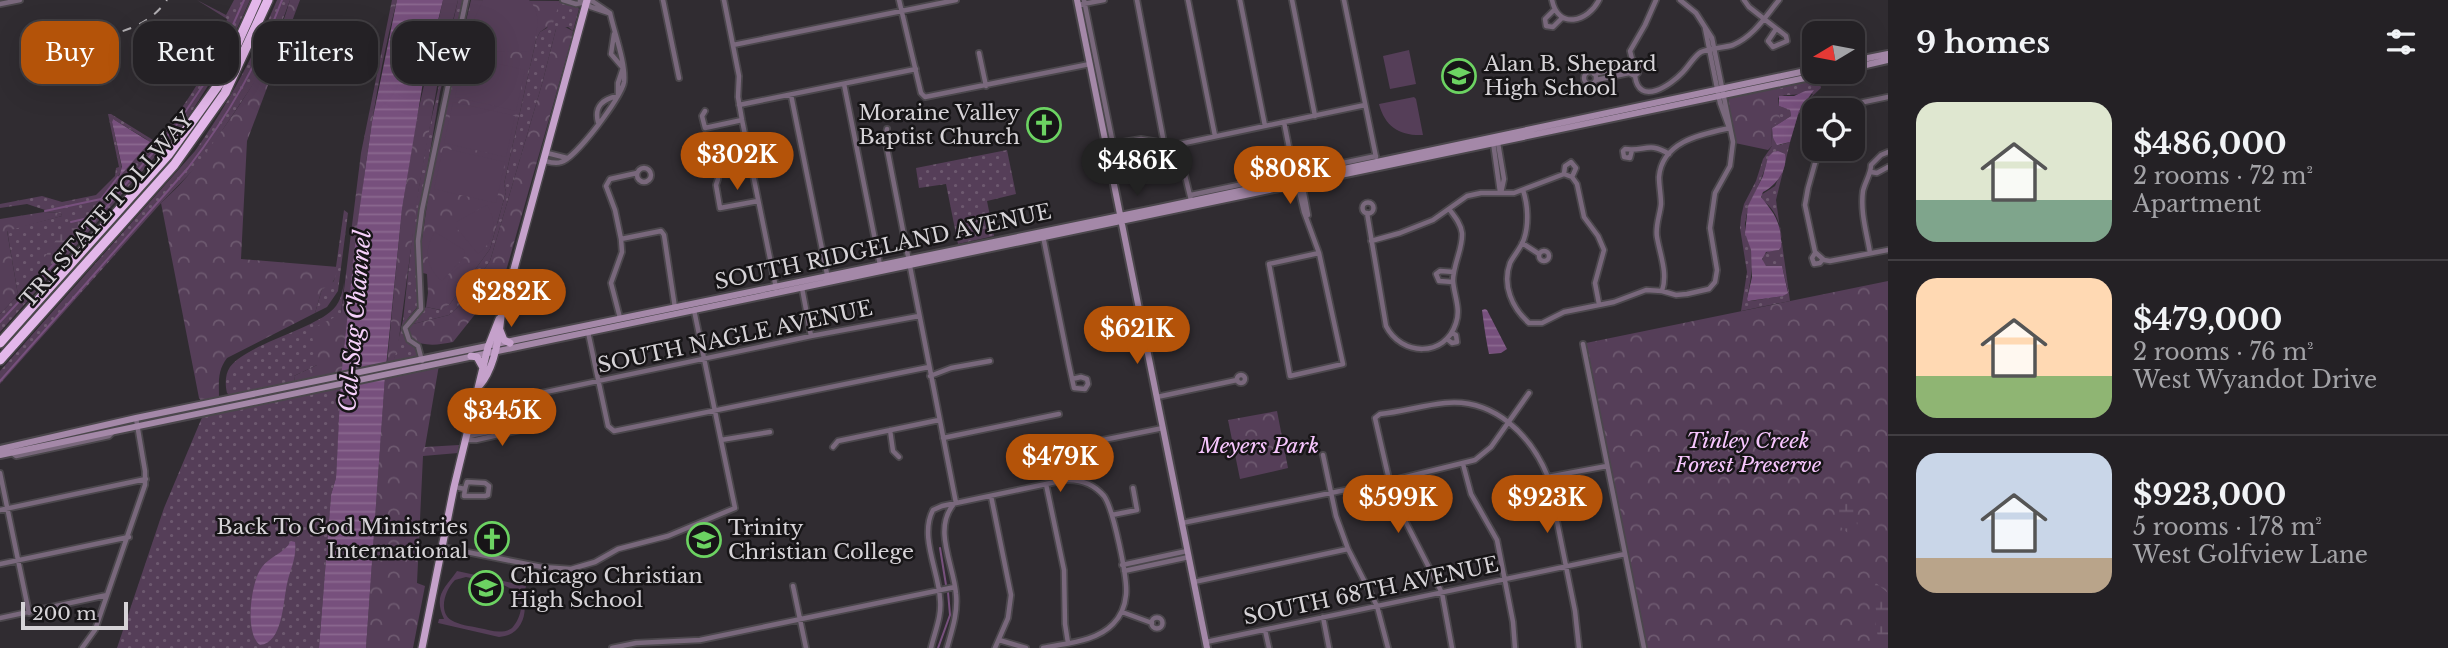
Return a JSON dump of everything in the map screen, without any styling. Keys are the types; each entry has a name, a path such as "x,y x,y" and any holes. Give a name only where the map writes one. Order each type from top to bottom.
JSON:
{"highway":[{"name":"TRI-STATE TOLLWAY","path":"0,343 168,155 219,84 257,0"},
{"name":"TRI-STATE TOLLWAY","path":"0,360 174,165 198,134 225,93 268,0"}],"main road":[{"path":"480,385 486,379 491,349 546,157 584,1"},
{"path":"1081,2 1090,64 1110,145 1121,219 1206,645"},
{"path":"1866,58 1888,54"},
{"path":"1866,65 1888,60"},
{"name":"SOUTH RIDGELAND AVENUE","path":"0,449 1121,219 1377,162 1495,141 1802,72"},
{"name":"SOUTH RIDGELAND AVENUE","path":"1721,92 1802,78"},
{"name":"SOUTH RIDGELAND AVENUE","path":"1121,219 1191,197 1296,179"},
{"name":"SOUTH RIDGELAND AVENUE","path":"776,290 802,288 829,279"},
{"name":"SOUTH RIDGELAND AVENUE","path":"422,363 471,356 510,343 588,329 620,319 675,308 693,307"},
{"path":"500,317 504,340 510,343"},
{"path":"422,648 454,486 468,438 483,368 500,329"},
{"path":"471,356 480,360 483,368"},
{"name":"SOUTH RIDGELAND AVENUE","path":"0,455 114,430 136,422"}],"street":[{"path":"0,4 20,0"},
{"path":"422,363 418,346 409,340 405,328 421,309 418,241 422,210 466,0"},
{"path":"546,157 561,163 587,139 618,96 618,83 623,68 611,54 615,34 610,13 591,8 584,1 576,4 563,0"},
{"path":"663,0 679,78"},
{"path":"724,0 739,76 739,105 776,290"},
{"path":"899,0 907,41 921,93 925,97 1090,64"},
{"path":"733,46 956,0"},
{"path":"1104,0 1081,2 1110,145 1147,139 1167,145 1365,105"},
{"path":"1137,0 1167,145 1181,159 1191,197"},
{"path":"1188,0 1215,137"},
{"path":"1240,0 1266,126"},
{"path":"1292,0 1315,116"},
{"path":"1345,0 1377,162"},
{"path":"1552,0 1554,10 1562,18 1572,20 1589,13 1599,0"},
{"path":"1632,59 1628,66 1595,77 1638,74 1639,65 1630,55 1631,45 1636,41 1656,0"},
{"path":"1523,190 1528,204 1525,235 1509,268 1507,285 1514,304 1529,323 1539,324 1564,312 1625,299 1646,290 1687,294 1709,289 1716,282 1717,270 1710,228 1715,193 1730,166 1733,154 1731,128 1724,118 1709,31 1696,13 1680,0"},
{"path":"1744,0 1764,20 1786,36 1787,41 1773,47 1768,41 1776,29"},
{"path":"1628,66 1637,87 1642,91 1658,89 1682,73 1699,53 1734,44 1745,38 1764,20 1779,0"},
{"path":"1554,10 1545,19 1546,26 1553,27 1562,18"},
{"path":"979,53 986,86"},
{"path":"739,105 916,69"},
{"path":"844,84 881,268"},
{"path":"791,94 829,279"},
{"path":"598,123 597,111 601,104 607,98 618,96"},
{"path":"1865,102 1888,97"},
{"path":"705,111 702,116 705,128 742,120"},
{"path":"1284,122 1296,179 1303,188 1309,211 1308,216 1319,253 1343,364 1290,376 1269,264 1319,253"},
{"path":"1662,291 1665,279 1656,232 1661,204 1660,174 1669,154 1688,139 1731,128"},
{"path":"887,129 885,138 955,504 946,517 944,535 955,587 956,617 947,648"},
{"path":"1495,141 1501,193"},
{"path":"1632,150 1651,146 1669,154"},
{"path":"1871,253 1862,199 1871,165 1888,152"},
{"path":"1816,161 1805,201 1816,253 1830,261 1888,250"},
{"path":"1564,174 1565,166 1571,162 1576,168 1572,177"},
{"path":"1871,172 1877,173 1888,167"},
{"path":"620,319 611,283 622,252 621,239 606,186 610,179 637,173"},
{"path":"1371,241 1433,220 1472,195 1523,190 1564,174 1572,177 1579,188 1584,216 1604,250 1595,283 1599,304"},
{"path":"718,179 716,185 720,208 758,201"},
{"path":"1367,213 1385,319 1392,335 1401,343 1418,349 1431,348 1447,339 1458,316 1453,282 1462,232 1449,209"},
{"path":"621,239 661,231 664,235 675,308"},
{"path":"1043,235 1072,379"},
{"path":"1522,243 1540,254"},
{"path":"1453,282 1439,281 1436,277 1440,271 1454,272"},
{"path":"802,288 811,336"},
{"path":"441,547 542,567 571,569 594,562 618,549 668,537 735,508 693,307"},
{"name":"SOUTH NAGLE AVENUE","path":"475,407 919,316"},
{"path":"588,329 608,426 614,431 929,367"},
{"path":"1447,339 1452,343 1457,342 1456,335 1452,333"},
{"path":"1583,344 1644,648"},
{"path":"930,376 951,368 990,361"},
{"path":"1157,397 1237,380"},
{"path":"1182,523 1463,464 1482,456 1529,393"},
{"path":"468,438 538,426 532,395"},
{"path":"1452,648 1441,593 1394,497 1376,418 1380,414 1446,403 1481,407 1509,421 1527,439 1541,460 1548,477 1566,566 1579,648"},
{"path":"943,438 1059,414"},
{"path":"833,447 838,441 939,420"},
{"path":"82,648 95,630 129,537 146,479 136,422"},
{"path":"1073,446 1163,428"},
{"path":"890,430 893,451 899,457"},
{"path":"722,440 770,432"},
{"path":"1323,455 1330,491 1348,549 1377,607 1388,648"},
{"path":"1463,464 1471,494 1497,540 1515,648"},
{"path":"1548,477 1607,466"},
{"path":"0,473 29,612"},
{"path":"0,510 146,479"},
{"path":"931,648 941,611 940,590 928,527 929,517 934,509 1046,484 1070,480 1088,483 1105,498 1112,515 1126,594 1122,612 1111,626 1100,634 1043,648"},
{"path":"467,482 485,483 489,486 488,495 485,496 464,496 465,489 467,482"},
{"path":"1046,484 1064,570 1064,613 1068,643"},
{"path":"454,486 465,489"},
{"path":"1112,515 1137,510 1133,488"},
{"path":"991,496 1011,595 1010,611 995,648"},
{"path":"934,509 942,511 946,517"},
{"path":"0,564 129,537"},
{"path":"1194,582 1348,549"},
{"path":"1123,568 1188,554"},
{"name":"SOUTH 68TH AVENUE","path":"1206,645 1323,617 1625,554"},
{"path":"793,586 806,648"},
{"path":"612,648 700,640 955,587"},
{"path":"0,618 107,595"},
{"path":"1122,612 1152,623"},
{"path":"1323,617 1329,648"},
{"path":"1265,630 1269,648"},
{"path":"999,640 1026,648"}],"green space":[{"path":"197,0 226,15 234,0 250,0 239,24 239,21 226,21"},
{"path":"277,0 290,0 282,21 268,21"},
{"path":"290,0 300,0 292,21 283,21"},
{"path":"392,0 397,0 369,139 342,374 295,384 294,376 317,365 311,329 341,314 361,153 375,84 378,84 378,69"},
{"path":"443,0 458,0 453,21 438,21"},
{"path":"458,0 463,0 458,21 453,21"},
{"path":"471,0 560,1 553,23 540,32 536,40 504,184 506,192 490,249 450,304 441,310 426,307 427,274 423,273 421,246 434,156 451,84 495,84 495,21 466,21"},
{"path":"483,0 529,0 537,18 530,52 495,51 495,21 474,20"},
{"path":"560,1 579,9 573,31 568,27 556,29 490,261 457,308 449,315 409,325 426,307 440,310 450,304 490,249 506,192 504,184 536,40 540,32 547,28"},
{"path":"561,25 573,31 572,38 504,278 453,342 431,345 416,342 411,339 407,328 409,325 449,315 457,308 490,261 556,29"},
{"path":"1409,50 1416,84 1390,89 1383,56"},
{"path":"253,53 253,84 201,162 161,203 0,384 0,371 195,151 239,84"},
{"path":"495,63 525,70 516,111 455,97 458,84 495,84"},
{"path":"1802,82 1802,84 1820,84 1821,88 1810,98 1813,94 1805,91 1778,98 1779,106 1790,110 1791,116 1772,128 1773,138 1780,145 1790,142 1791,139 1786,160 1767,161 1745,223 1752,262 1747,299 1751,301 1783,296 1788,291 1782,266 1766,266 1762,263 1763,255 1779,250 1781,238 1790,301 1741,311 1747,272 1740,228 1741,217 1763,159 1772,146 1771,126 1776,87"},
{"path":"253,83 268,84 247,141 241,259 338,267 333,281 322,289 315,313 227,358 220,372 219,398 202,402 199,398 161,203 194,168"},
{"path":"197,84 209,84 183,125 0,332 0,314 18,295 7,230 62,216 61,213 44,212 45,210 27,204 0,208 0,204 42,196 62,202 96,195 115,176 116,168 119,167 108,114 153,140 158,140","holes":["113,119 149,143 118,177 122,169"]},
{"path":"424,84 437,84 419,188 398,346 393,363 387,363 402,209"},
{"path":"439,84 442,84 415,247 418,306 404,326 404,336 416,347 421,358 393,363 403,320 415,210"},
{"path":"1776,87 1780,120 1771,126 1772,146 1768,150 1735,143 1728,98"},
{"path":"1414,97 1423,135 1407,134 1389,124 1379,104"},
{"path":"453,102 515,116 506,157 444,143"},
{"path":"443,148 505,162 496,203 434,189"},
{"path":"1007,150 1016,194 987,201 994,236 958,244 946,184 919,188 916,168"},
{"path":"1785,161 1776,200 1780,225 1761,195 1775,186"},
{"path":"487,205 493,218 493,231 488,243 478,254 456,227 456,222"},
{"path":"344,210 348,213 338,291 327,307 315,313 322,289 334,281"},
{"path":"44,212 61,213 62,216 7,231 18,295 0,314 0,219"},
{"path":"88,218 84,221 30,280 68,223"},
{"path":"435,232 464,250 465,256 442,281 432,270 428,258 429,245"},
{"name":"Tinley Creek Forest Preserve","path":"1888,281 1888,648 1645,648 1586,343"},
{"path":"344,283 341,314 317,365 294,376 295,384 231,396 227,393 227,373 238,359 330,312 338,302"},
{"path":"439,365 425,447 459,445 458,453 423,456 417,583 425,586 413,648 366,648 385,377"},
{"path":"341,386 336,478 331,495 319,648 117,648 164,508 203,415"},
{"name":"Meyers Park","path":"1277,411 1288,468 1240,479 1228,420"},
{"path":"1850,503 1858,524 1858,532 1850,534 1840,526 1836,514 1838,505"},
{"path":"457,571 526,586 525,591 521,590 525,606 519,627 507,636 499,637 438,623 439,619 444,619 440,604 442,592","holes":["466,577 501,584 516,592 521,608 512,628 500,632 491,631 457,623 447,616 444,600 451,584"]},
{"path":"1876,583 1888,593 1888,648 1880,648 1875,621 1873,589"}],"water":[{"path":"397,0 443,0 438,21 393,21"},
{"name":"Cal-Sag Channel","path":"392,24 392,84 423,84 402,209 385,377 366,648 319,648 331,495 336,478 341,378 357,227 372,122"},
{"path":"1814,90 1808,98 1802,98 1802,107 1790,142 1777,145 1772,128 1791,116 1790,110 1779,106 1779,96 1794,96"},
{"path":"113,119 150,142 119,177 122,167"},
{"path":"1778,151 1785,154 1785,166 1761,197 1777,220 1781,247 1779,250 1766,252 1762,259 1766,266 1782,266 1788,293 1748,301 1752,277 1751,250 1745,233 1748,206 1763,176 1768,157"},
{"path":"1485,309 1507,349 1501,353 1489,354 1482,310"},
{"path":"291,541 295,542 295,553 281,620 268,643 260,645 255,639 251,619 255,583 262,567"}],"waterway":[{"path":"0,322 102,212 175,127 212,72 244,0"},
{"path":"0,381 188,168 242,87 282,0"},
{"path":"45,211 101,199 118,177"},
{"path":"71,222 97,216"},
{"path":"940,548 946,585"},
{"path":"938,648 950,615 948,592"}],"railway":[{"path":"119,32 147,20 167,0"}],"place":[{"name":"Alan B. Shepard High School","path":"1459,76"},
{"name":"Moraine Valley Baptist Church","path":"1044,125"},
{"name":"Back To God Ministries International","path":"492,539"},
{"name":"Trinity Christian College","path":"704,540"},
{"name":"Chicago Christian High School","path":"486,588"}]}
